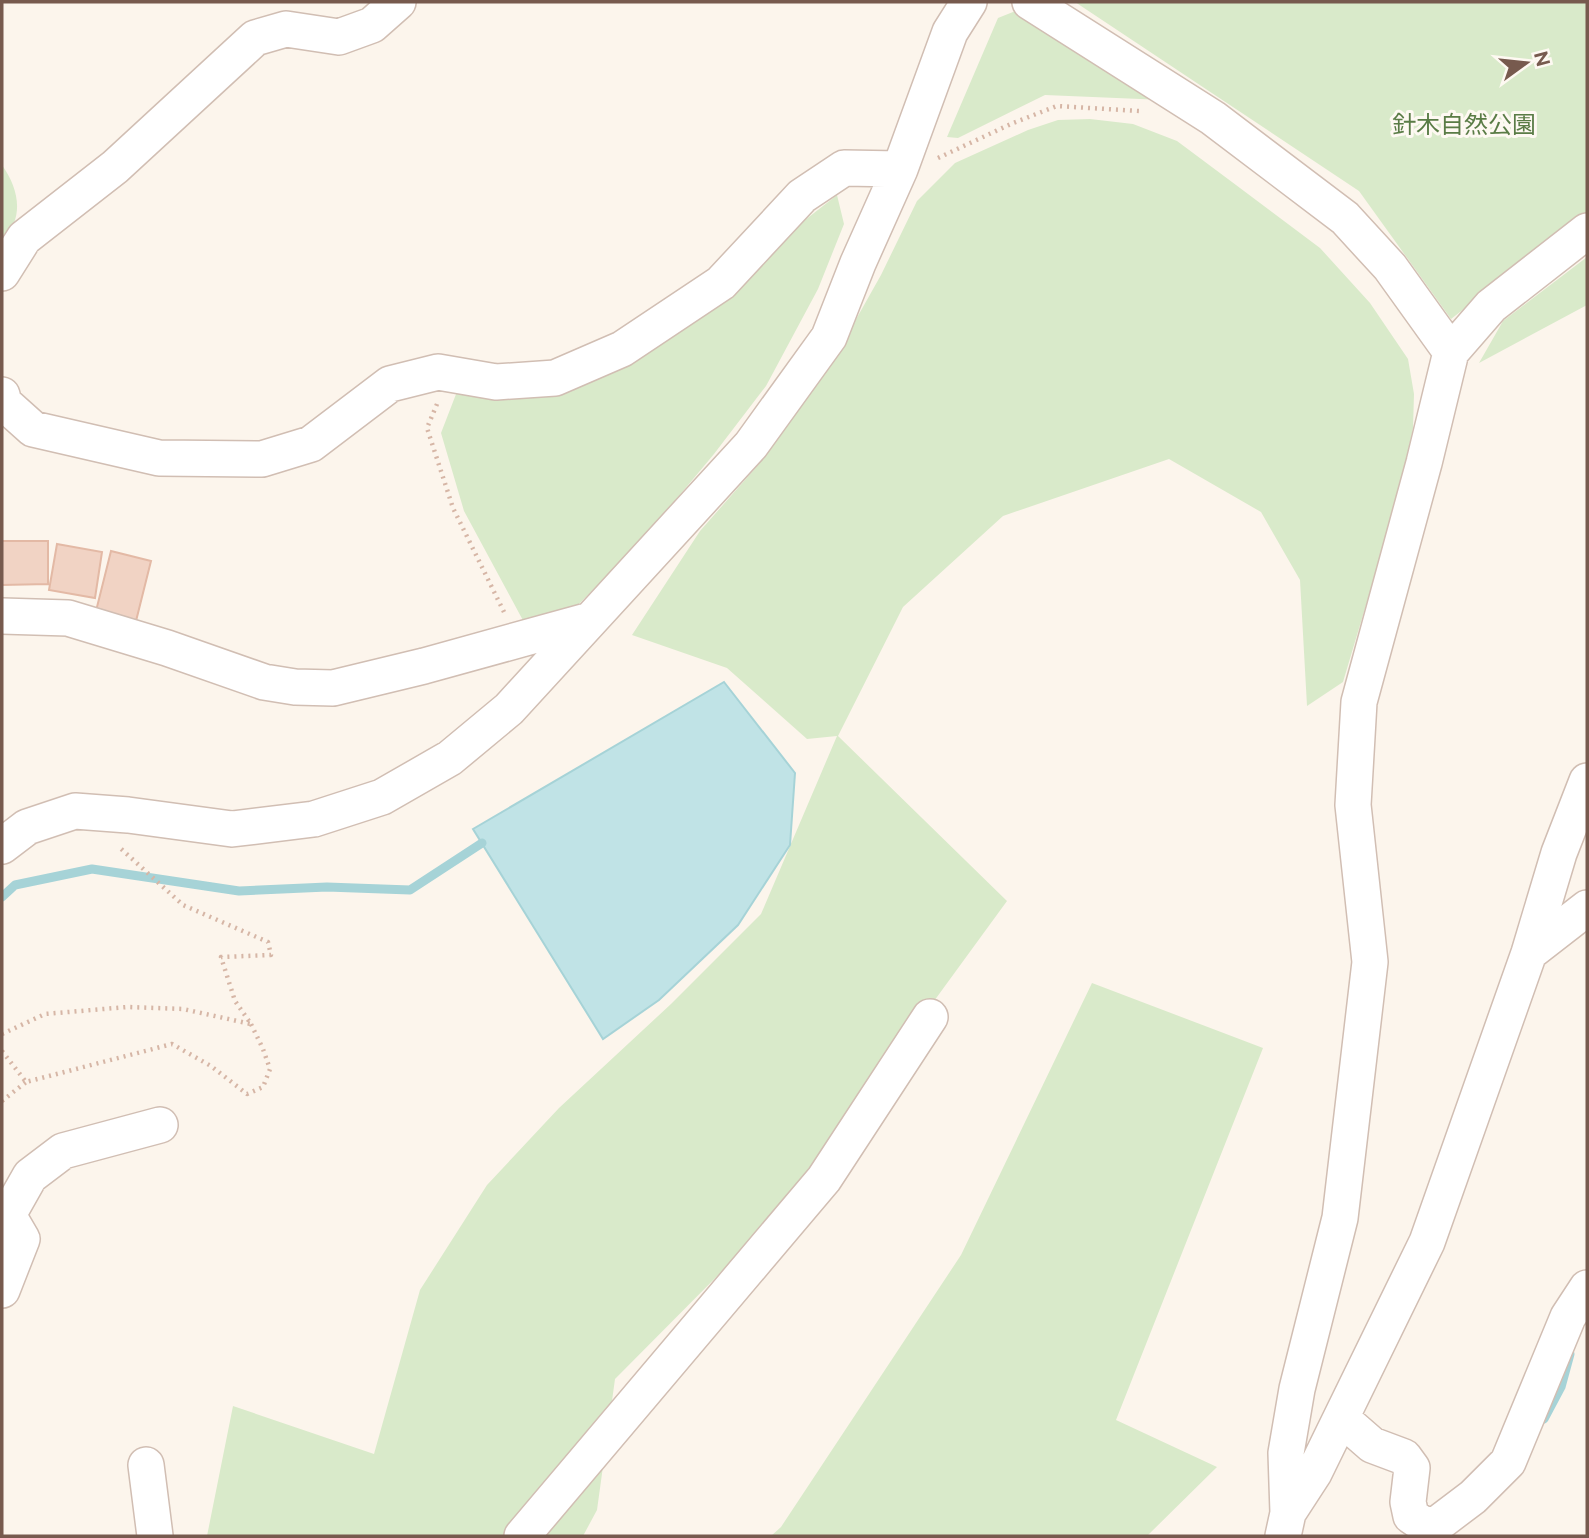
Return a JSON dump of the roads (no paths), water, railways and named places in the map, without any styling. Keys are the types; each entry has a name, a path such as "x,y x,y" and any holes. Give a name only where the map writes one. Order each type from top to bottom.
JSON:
{"street":[{"path":"2,274 24,238 115,167 255,38 286,29 339,37 372,25 398,2"},
{"path":"2,846 27,827 75,811 232,829 314,819 382,797 450,758 509,709 751,444 829,337 900,169 950,32 969,2"},
{"path":"1030,2 1213,118 1345,218 1390,267 1451,352"},
{"path":"2,395 4,402 33,429 159,458 262,459 311,444 390,384 438,372 496,382 555,378 622,349 720,283 802,196 844,168 900,169"},
{"path":"1285,1525 1286,1453 1297,1389 1340,1217 1370,962 1353,805 1359,702 1424,463 1451,352 1492,306 1587,231"},
{"path":"2,617 68,618 167,648 264,682 295,687 333,688 590,621"},
{"path":"1285,1525 1314,1473 1427,1242 1529,953 1559,853 1587,781"},
{"path":"1529,953 1587,908"},
{"path":"522,1536 824,1179 930,1017"},
{"path":"2,1290 22,1239 8,1215 30,1176 63,1150 160,1125"},
{"path":"1341,1418 1372,1445 1404,1457 1412,1468 1408,1502 1410,1516 1423,1524 1436,1525 1473,1497 1508,1462 1568,1317 1587,1288"},
{"path":"146,1465 155,1536"}],"water":[{"path":"724,682 795,773 790,845 738,925 659,1000 603,1039 473,829"}],"waterway":[{"path":"2,897 15,885 92,869 239,891 327,887 410,890 482,843"},
{"path":"1544,1419 1561,1387 1570,1354"}],"park label":[{"name":"針木自然公園","path":"1464,125"}]}
